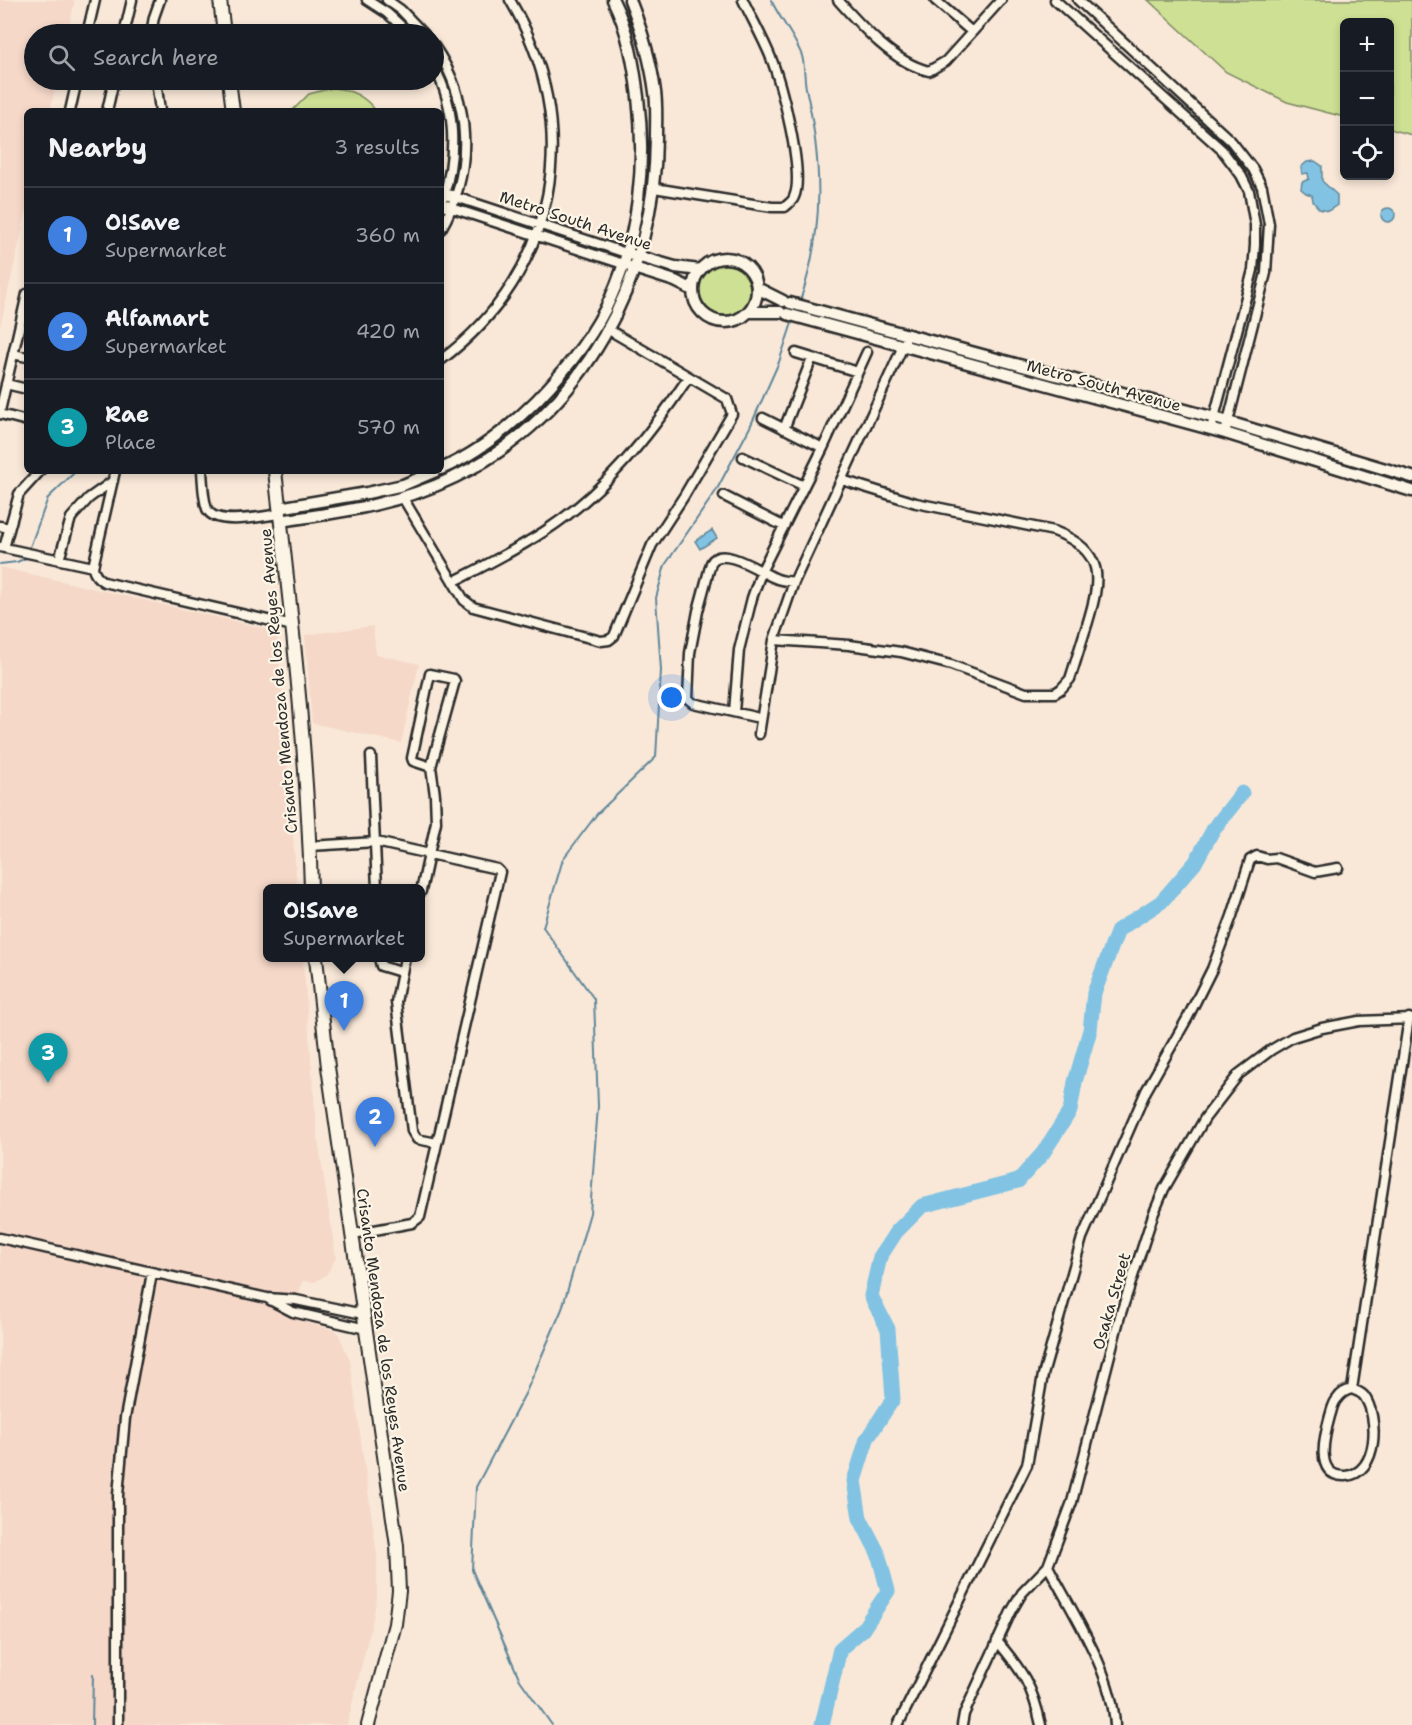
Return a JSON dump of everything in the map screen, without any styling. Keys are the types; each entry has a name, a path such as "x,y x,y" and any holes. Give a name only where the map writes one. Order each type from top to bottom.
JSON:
{"main road":[{"path":"220,0 223,24"},
{"path":"230,90 233,108"},
{"name":"Crisanto Mendoza de los Reyes Avenue","path":"275,474 293,626 311,884"},
{"name":"Crisanto Mendoza de los Reyes Avenue","path":"317,962 328,1066 397,1546 399,1592 395,1624 368,1725"}],"street":[{"path":"89,24 95,0"},
{"path":"126,24 132,0"},
{"path":"152,24 160,0"},
{"path":"367,0 399,24"},
{"path":"395,20 407,0"},
{"path":"444,357 477,329 512,286 536,236 548,195 552,165 550,105 534,47 510,0"},
{"path":"444,467 489,443 522,416 581,349 611,298 626,253 640,190 642,162 635,68 613,0"},
{"path":"202,474 206,507 213,516 225,519 368,508 403,498 456,477 496,454 533,426 564,393 609,330 636,269 654,188 655,92 645,48 630,0"},
{"path":"654,188 772,207 785,207 794,197 797,185 791,129 782,90 771,58 742,0"},
{"path":"838,0 857,22 899,58 929,71 946,62 1001,0"},
{"path":"935,0 972,32"},
{"path":"1055,0 1222,150 1241,175 1249,191 1255,225 1252,270 1211,429"},
{"path":"1078,0 1231,141 1253,169 1262,187 1269,224 1266,273 1225,433"},
{"path":"387,13 392,1 414,24"},
{"path":"444,63 459,98 464,157 447,201"},
{"path":"71,108 75,90"},
{"path":"108,108 112,90"},
{"path":"157,90 159,108"},
{"path":"443,90 453,137 447,201"},
{"name":"Metro South Avenue","path":"447,201 540,225 675,267 700,270 718,258 735,259 752,272 758,288 787,308 903,347 1211,429 1412,491"},
{"name":"Metro South Avenue","path":"447,201 536,236 675,281 693,290 699,308 713,319 732,321 748,312 787,308"},
{"path":"693,290 700,270"},
{"path":"748,312 755,301 758,288"},
{"name":"Metro South Avenue","path":"804,313 908,336 1215,418 1412,477"},
{"path":"24,323 13,354 0,413 24,420"},
{"path":"403,498 464,600 472,607 601,641 614,636 652,545 732,414 727,399 609,330"},
{"path":"759,734 774,640 794,582 908,336"},
{"path":"734,712 739,650 752,598 762,570 823,448 867,352"},
{"path":"796,353 858,372"},
{"path":"13,354 24,356"},
{"path":"784,429 812,358"},
{"path":"453,582 545,531 579,506 620,467 657,423 688,378"},
{"path":"6,384 24,388"},
{"path":"763,418 823,448"},
{"path":"743,457 804,486"},
{"path":"37,474 19,494 4,527 2,548 93,567"},
{"path":"114,474 93,567 94,573 104,582 293,626"},
{"path":"280,514 403,485 429,474"},
{"path":"774,640 839,644 901,652 951,665 1026,693 1054,693 1070,679 1095,598 1097,584 1093,561 1084,548 1054,531 916,503 842,480"},
{"path":"59,560 71,518 89,498 113,481"},
{"path":"724,496 783,526"},
{"path":"755,717 693,703 688,699 690,653 696,622 714,559 730,558 762,570 776,579 794,582"},
{"path":"422,884 436,822 431,767 454,681 454,679 430,674 412,758 431,767"},
{"path":"371,756 377,884"},
{"path":"310,846 376,842 497,868 500,872 422,1211 417,1221 352,1234"},
{"path":"898,1725 1026,1465 1032,1444 1043,1375 1082,1238 1146,1091 1212,969 1250,860 1257,856 1267,859 1276,858 1315,872 1338,868"},
{"path":"380,962 381,966 401,972"},
{"path":"404,962 396,1002 412,1131 417,1139 437,1143"},
{"path":"1352,1389 1411,1018"},
{"name":"Osaka Street","path":"1048,1566 1072,1502 1120,1316 1153,1215 1164,1189 1205,1118 1239,1074 1293,1037 1322,1028 1359,1021 1411,1018"},
{"path":"0,1238 267,1298 296,1300 363,1314"},
{"path":"118,1725 118,1495 125,1418 152,1273"},
{"path":"267,1298 293,1311 366,1329"},
{"path":"1352,1389 1362,1393 1369,1404 1372,1423 1372,1453 1366,1466 1356,1474 1343,1476 1332,1472 1325,1464 1322,1454 1335,1400 1343,1392 1352,1389"},
{"path":"962,1725 964,1714 997,1641 1023,1593 1048,1566 1106,1682 1114,1710 1115,1725"},
{"path":"997,1641 1018,1666 1036,1701 1041,1725"}],"shaded area":[{"path":"0,0 75,0 69,24 24,24 24,90 55,90 51,108 24,108 24,222 0,327"},
{"path":"0,567 277,631 297,884 263,884 263,962 303,962 317,1133 336,1258 327,1274 315,1282 302,1281 294,1318 337,1331 350,1360 377,1556 377,1596 347,1725 0,1725"},
{"path":"373,626 376,654 419,664 401,743 312,723 305,635"}],"green space":[{"path":"1148,0 1412,0 1412,135 1394,130 1394,18 1340,18 1340,116 1287,102 1226,72"},
{"path":"324,90 345,90 357,94 373,108 295,108 309,94"},
{"path":"725,265 743,272 750,290 743,308 725,315 707,308 700,290 707,272"}],"water":[{"path":"1315,161 1322,166 1322,181 1337,195 1337,205 1328,211 1319,209 1312,195 1301,189 1302,182 1309,179 1308,173 1302,174 1301,167 1307,162"},
{"path":"1388,208 1393,210 1395,215 1393,220 1388,222 1383,220 1381,215 1383,210"},
{"path":"712,530 717,538 700,549 695,541"}],"waterway":[{"path":"771,0 802,56 818,168 814,248 800,301"},
{"path":"552,1725 520,1680 472,1570 476,1487 526,1392 562,1309 590,1213 598,1106 594,999 543,927 563,859 597,814 656,757 661,670 656,598 665,565 716,491 750,427 779,362 793,320"},
{"path":"0,564 17,562 26,558 48,498 73,474"},
{"path":"822,1725 840,1649 863,1629 888,1591 878,1553 860,1518 854,1481 867,1439 893,1399 888,1329 871,1296 880,1257 896,1232 922,1206 1018,1181 1043,1153 1070,1111 1075,1082 1090,1030 1094,993 1118,930 1161,902 1195,863 1213,830 1242,793"},
{"path":"92,1725 93,1674"}],"place":[{"name":"O!Save","path":"344,1031"},
{"name":"Rae","path":"48,1083"},
{"name":"Alfamart","path":"375,1147"}]}
